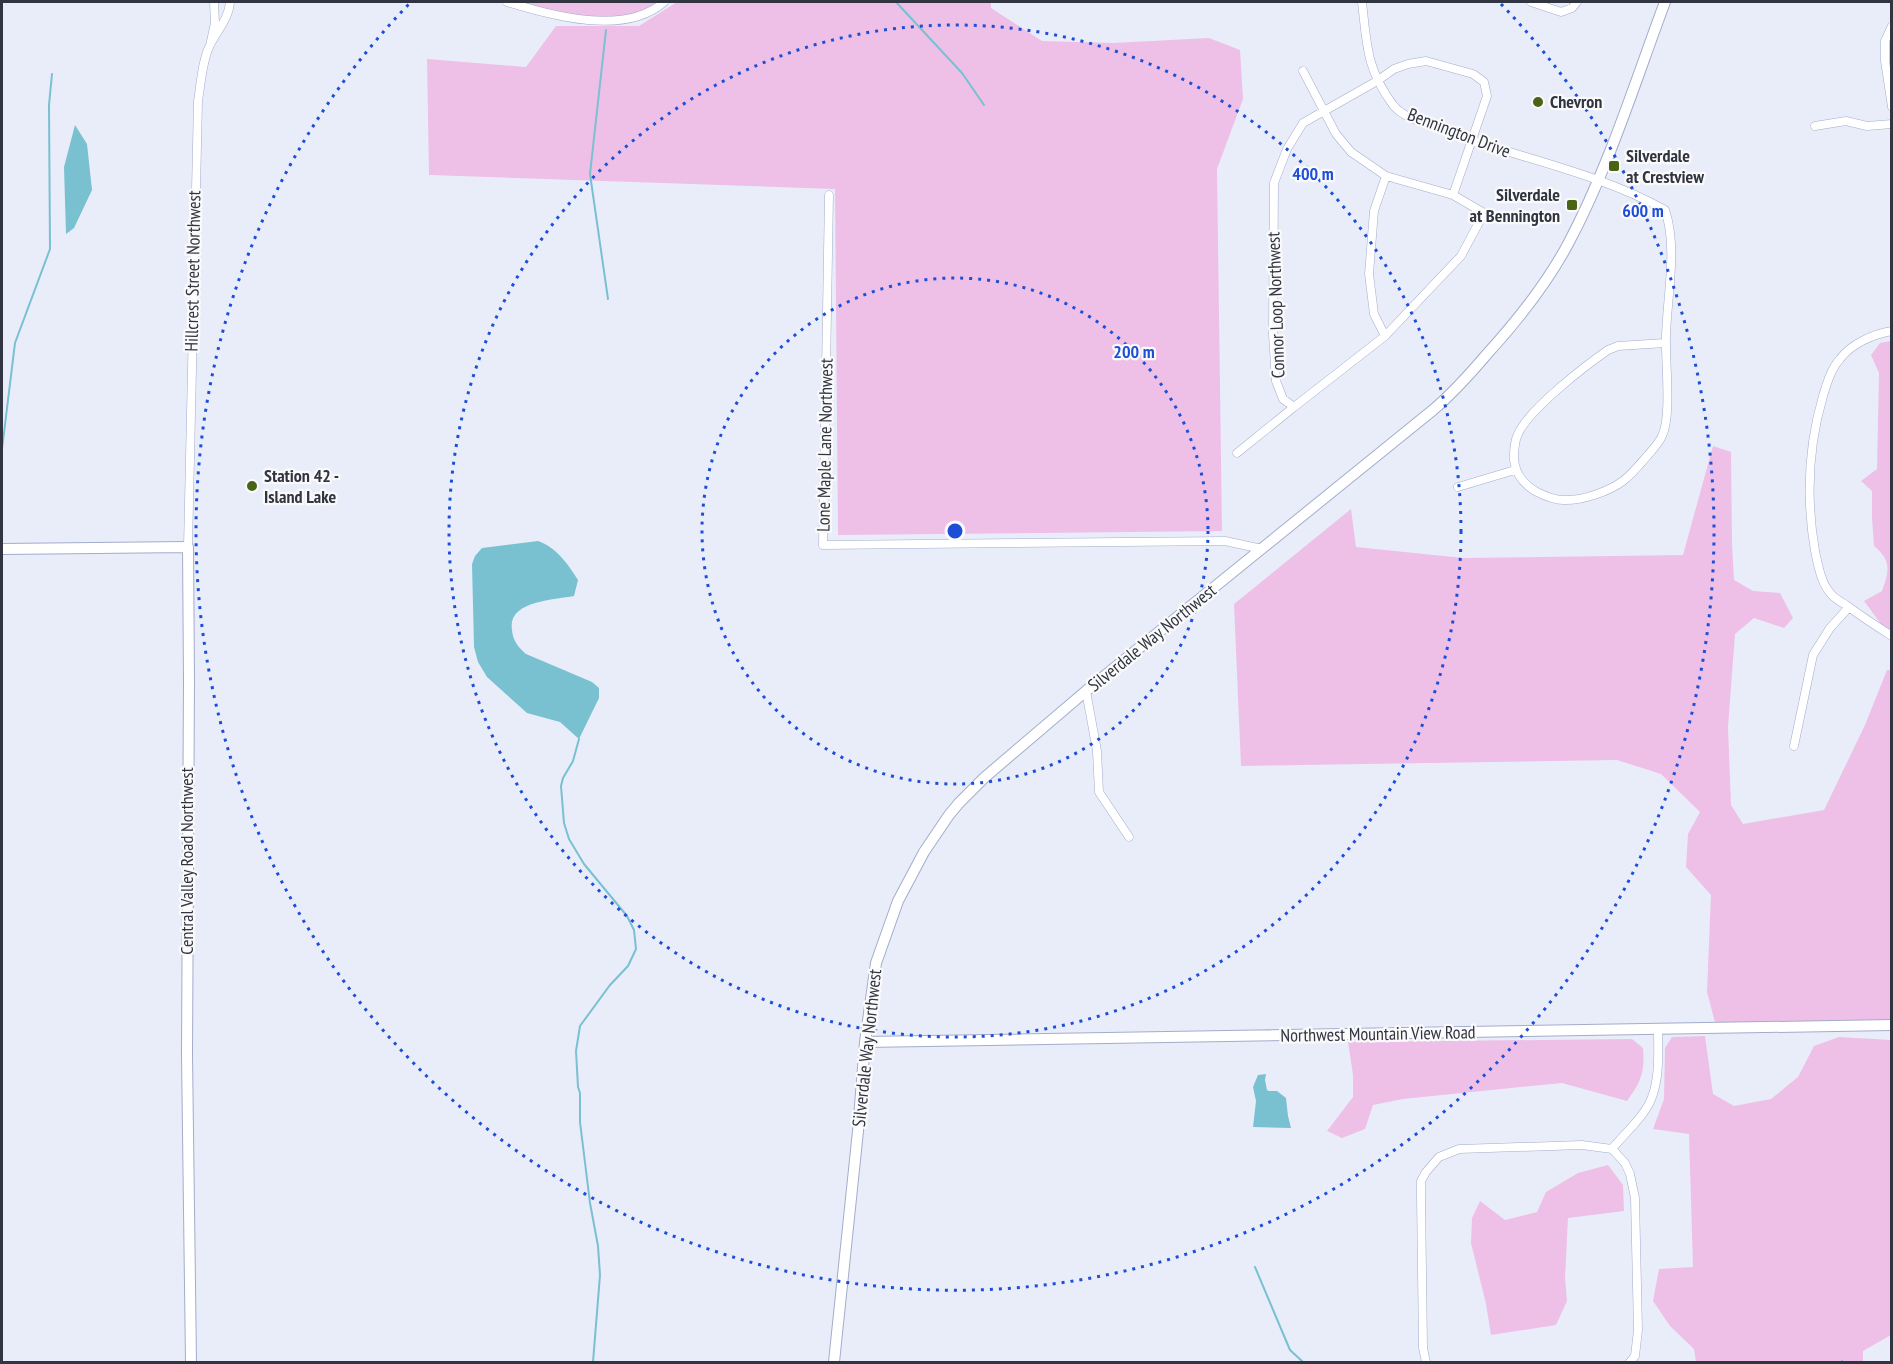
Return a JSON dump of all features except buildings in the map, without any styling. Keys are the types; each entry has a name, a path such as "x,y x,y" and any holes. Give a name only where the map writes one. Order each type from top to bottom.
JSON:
{"main road":[{"name":"Silverdale Way Northwest","path":"834,1362 873,980 881,945 898,901 924,852 949,815 971,791 1086,691 1433,410 1459,386 1530,304 1567,246 1598,180 1665,2"},
{"path":"2,549 188,547"},
{"name":"Central Valley Road Northwest","path":"188,547 187,1055 191,1362"},
{"name":"Northwest Mountain View Road","path":"865,1042 1155,1039 1892,1025"}],"street":[{"path":"210,45 215,23 214,2"},
{"name":"Hillcrest Street Northwest","path":"188,547 198,101 210,45 230,8 230,2"},
{"path":"507,2 549,14 588,20 615,21 644,14 664,2"},
{"name":"Bennington Drive","path":"1362,2 1368,58 1377,81 1394,106 1411,117 1472,141 1598,180 1651,201 1665,210 1671,226 1672,248 1665,343"},
{"path":"1531,2 1561,12 1572,8 1576,2"},
{"path":"1892,26 1885,41 1885,61 1892,107"},
{"name":"Connor Loop Northwest","path":"1426,61 1473,74 1484,82 1487,96 1454,195 1484,213 1461,256 1385,336 1294,407 1283,399 1276,381 1273,334 1274,183 1287,149 1303,123 1323,110 1377,81 1394,69 1408,64 1426,61"},
{"path":"1304,71 1336,134 1351,152 1386,176 1454,195"},
{"path":"1815,126 1846,122 1867,126 1892,124"},
{"path":"1385,336 1374,314 1369,274 1374,211 1386,176"},
{"name":"Lone Maple Lane Northwest","path":"829,195 824,544 1225,541 1262,549"},
{"path":"1892,331 1866,339 1850,348 1833,368 1813,438 1809,498 1817,561 1822,579 1831,594 1892,636"},
{"path":"1665,343 1665,429 1657,445 1636,469 1621,482 1606,490 1580,498 1563,500 1546,496 1528,487 1515,470 1514,450 1518,432 1530,417 1552,395 1608,350 1618,346 1665,343"},
{"path":"1237,453 1294,407"},
{"path":"1458,487 1515,470"},
{"path":"1794,746 1813,655 1830,628 1849,607"},
{"path":"1086,691 1097,751 1099,792 1129,837"},
{"path":"1612,1149 1646,1109 1652,1098 1657,1078 1658,1028"},
{"path":"1426,1362 1423,1348 1421,1196 1421,1181 1426,1172 1439,1157 1459,1149 1582,1145 1612,1149 1625,1162 1630,1174 1635,1198 1638,1330 1635,1356 1630,1362"}],"shaded area":[{"path":"507,2 664,2 644,14 588,20"},
{"path":"677,2 991,2 991,8 1042,41 1113,43 1209,38 1240,50 1243,99 1217,169 1222,531 838,535 835,189 429,175 427,59 526,67 556,26 639,26"},
{"path":"1892,341 1891,630 1881,624 1864,601 1882,591 1887,567 1884,557 1874,546 1872,491 1861,481 1877,469 1879,373 1871,355 1880,343"},
{"path":"1713,446 1731,452 1734,580 1753,591 1780,593 1793,618 1784,628 1754,618 1735,634 1728,727 1731,805 1743,824 1824,810 1865,725 1887,670 1891,670 1891,1025 1716,1026 1707,992 1711,895 1686,867 1688,834 1700,812 1661,774 1617,760 1241,766 1234,604 1351,509 1356,547 1463,558 1683,555"},
{"path":"1705,1036 1713,1094 1734,1106 1771,1099 1798,1077 1814,1046 1839,1037 1891,1040 1891,1335 1863,1351 1863,1362 1696,1362 1694,1349 1670,1326 1653,1301 1659,1269 1693,1267 1689,1134 1653,1129 1664,1099 1665,1048 1672,1037"},
{"path":"1632,1039 1643,1048 1643,1070 1636,1088 1627,1101 1562,1083 1403,1099 1373,1105 1365,1129 1342,1138 1327,1131 1353,1097 1353,1075 1348,1042"},
{"path":"1608,1165 1623,1185 1624,1211 1568,1218 1565,1278 1567,1301 1556,1325 1491,1335 1471,1243 1472,1218 1480,1201 1505,1220 1537,1212 1546,1192 1578,1173"}],"water":[{"path":"75,125 87,144 92,190 74,228 66,234 64,167"},
{"path":"538,541 556,552 578,580 574,596 544,601 524,608 512,620 512,630 516,644 526,654 592,682 599,688 599,698 579,739 560,722 527,713 487,677 478,662 474,647 472,564 475,556 482,548"},
{"path":"1266,1074 1267,1090 1277,1091 1286,1098 1291,1128 1253,1127 1256,1101 1253,1087 1258,1075"}],"waterway":[{"path":"896,2 962,73 984,105"},
{"path":"606,30 590,174 608,299"},
{"path":"2,449 15,343 50,249 49,105 52,74"},
{"path":"579,739 573,761 561,786 564,823 569,839 584,864 627,916 634,930 636,949 628,966 610,985 580,1026 576,1051 580,1122 600,1275 593,1362"},
{"path":"1255,1267 1290,1350 1303,1362"}],"place":[{"name":"Chevron","path":"1538,102"},
{"name":"Silverdale at Crestview","path":"1614,166"},
{"name":"Silverdale at Bennington","path":"1572,205"},
{"name":"Station 42 - Island Lake","path":"252,486"}]}
